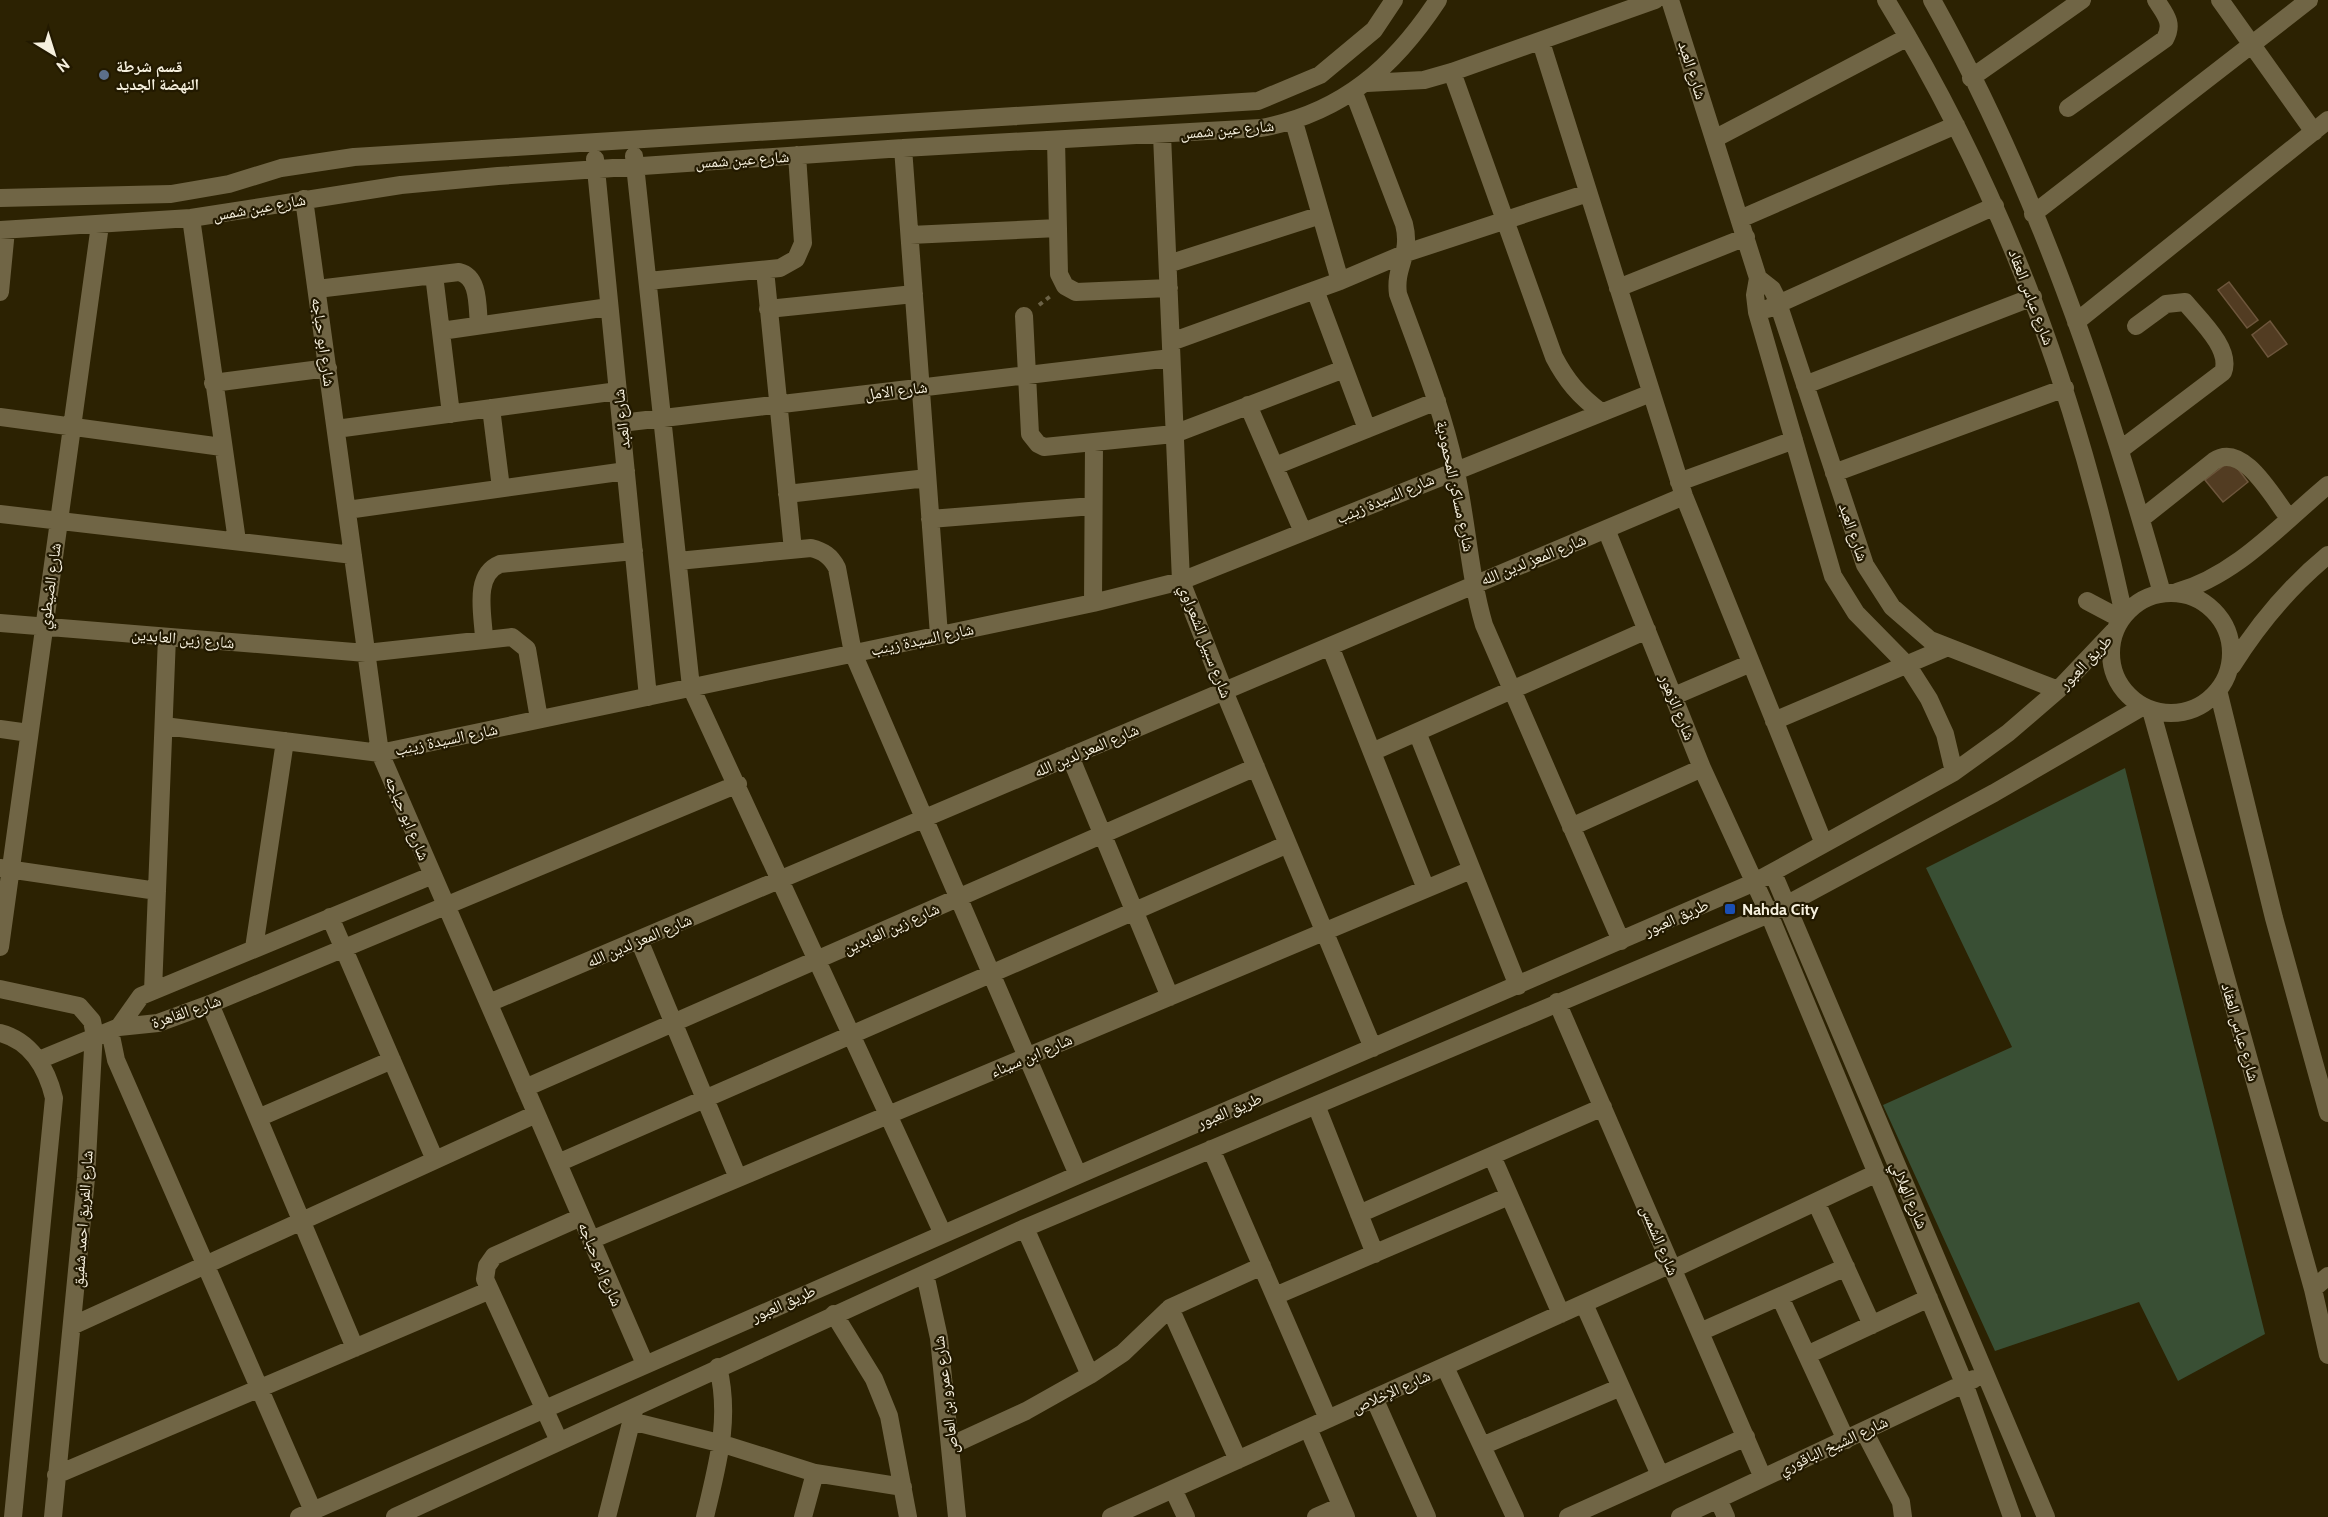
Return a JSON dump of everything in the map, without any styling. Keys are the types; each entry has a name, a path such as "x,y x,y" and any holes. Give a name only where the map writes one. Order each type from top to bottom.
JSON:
{"street":[{"name":"شارع عين شمس","path":"0,198 171,194 229,184 281,168 354,157 1258,101 1320,75 1374,30 1394,0"},
{"name":"شارع عين شمس","path":"3,230 190,218 304,199 433,182 903,148 1261,128 1294,122 1360,88 1404,46 1438,0"},
{"path":"1360,88 1424,80 1452,72 1655,0"},
{"name":"شارع العبد","path":"1670,0 1758,278 1755,295 1757,312 1838,586 1856,613 1908,666 1929,699 1945,734 1954,771"},
{"name":"شارع عباس العقاد","path":"1886,0 1956,124 1995,206 2033,297 2087,458 2120,621"},
{"name":"شارع عباس العقاد","path":"1932,0 1971,78 2033,214 2076,322 2141,519 2169,593"},
{"path":"1971,78 2082,0"},
{"path":"2068,108 2164,39 2168,33 2168,18 2156,0"},
{"path":"2220,0 2314,132"},
{"path":"2033,214 2308,0"},
{"path":"1714,139 1908,37"},
{"path":"1541,42 1681,489 1824,844"},
{"path":"1452,72 1554,357 1565,378 1581,397 1601,412"},
{"name":"شارع مساكن المحمودية","path":"1360,88 1408,239 1406,253 1396,281 1398,294 1437,401 1455,469 1474,583 1484,626 1621,941"},
{"path":"2076,322 2328,120"},
{"path":"1294,122 1340,281"},
{"path":"1740,219 1956,124"},
{"name":"شارع سبيل الشعراوي","path":"1162,135 1181,581 1224,691 1373,1048"},
{"path":"633,139 691,687 738,784 943,1234"},
{"path":"1056,140 1059,274 1065,286 1076,292 1168,288"},
{"name":"شارع العبد","path":"593,142 648,697"},
{"path":"903,148 939,635"},
{"path":"648,281 765,270 788,265 801,251 803,243 797,155"},
{"name":"شارع الامل","path":"621,423 1027,375 1171,350 1406,253 1506,222 1588,193"},
{"name":"شارع ابو حباجه","path":"304,199 380,753 645,1364"},
{"path":"1757,312 1779,305 1995,206"},
{"path":"1168,264 1321,215"},
{"path":"190,218 237,541"},
{"name":"شارع الضيطوي","path":"0,947 5,869 29,733 100,225"},
{"path":"910,236 1058,228"},
{"path":"0,292 3,230"},
{"path":"1618,288 1746,237"},
{"path":"765,270 793,550"},
{"path":"317,289 459,272 469,276 474,286 479,325"},
{"path":"434,275 451,414"},
{"name":"شارع العبد","path":"1758,278 1772,289 1779,305 1865,565 1877,587 1910,625 1930,640 2058,690"},
{"path":"1315,290 1366,429"},
{"path":"768,309 914,294"},
{"path":"1805,385 2033,297"},
{"path":"2120,450 2223,372 2226,366 2221,349 2185,302 2179,300 2166,304 2136,326"},
{"path":"441,331 609,307"},
{"path":"1023,316 1030,434 1033,440 1050,448 1174,434 1344,369"},
{"path":"213,383 328,368"},
{"path":"1834,473 2065,388"},
{"path":"336,429 618,392"},
{"name":"شارع السيدة زينب","path":"164,726 380,753 1093,603 1181,581 1455,469 1651,393"},
{"path":"1275,466 1437,401"},
{"path":"1248,405 1303,532"},
{"path":"491,408 501,488"},
{"path":"0,417 222,447"},
{"name":"شارع المعز لدين الله","path":"489,1003 1474,583 1606,529 1681,489 1794,440"},
{"path":"1093,603 1094,443"},
{"path":"2141,519 2214,461 2227,456 2233,456 2245,462 2289,518"},
{"path":"347,510 626,471"},
{"path":"787,494 927,478"},
{"path":"2328,485 2232,567 2207,581 2141,601 2120,621 2111,647 2111,665 2117,681 2128,696 2147,708 2169,713 2188,711 2205,703 2218,690 2255,629 2285,593 2328,555"},
{"path":"930,519 1094,506"},
{"path":"0,514 353,555"},
{"name":"شارع الزهور","path":"1606,529 1702,768 1755,882"},
{"path":"678,561 793,550 819,550 833,560 837,568 853,653 1078,1175"},
{"path":"484,638 483,584 488,571 493,566 634,551"},
{"path":"2169,593 2197,598 2214,610 2226,628 2231,648 2229,670"},
{"path":"2087,601 2120,621"},
{"name":"طريق العبور","path":"306,1514 1078,1175 1755,882 1954,771 2008,733 2058,690 2120,621"},
{"name":"شارع زين العابدين","path":"0,623 366,653 484,638 512,637 523,643 527,649 539,719"},
{"path":"1372,753 1647,630"},
{"path":"153,991 167,637"},
{"path":"1330,646 1426,889"},
{"path":"1774,721 1908,666 1948,647"},
{"path":"1674,696 1751,663"},
{"path":"2218,690 2274,918 2328,1113"},
{"name":"شارع عباس العقاد","path":"2147,708 2313,1289 2328,1355"},
{"name":"طريق العبور","path":"395,1517 559,1441 633,1414 718,1368 1025,1228 1769,914 2147,708"},
{"path":"0,729 29,733"},
{"path":"1417,732 1518,986"},
{"path":"254,948 285,741"},
{"path":"1070,756 1170,997"},
{"name":"شارع زين العابدين","path":"525,1088 1256,767"},
{"path":"1571,827 1702,768"},
{"name":"شارع القاهرة","path":"107,1032 158,1023 210,1004 738,784"},
{"path":"558,1163 1288,844"},
{"path":"5,869 157,891"},
{"name":"شارع ابن سيناء","path":"591,1240 1472,870"},
{"name":"شارع الهلالي","path":"1773,873 2046,1517"},
{"name":"شارع القاهرة","path":"107,1032 141,996 433,875"},
{"name":"شارع الهلالي","path":"1755,882 1964,1383 2012,1517"},
{"path":"330,917 435,1160"},
{"path":"639,940 738,1178"},
{"name":"شارع الفريق احمد شفيق","path":"0,989 79,1006 92,1021 107,1032 87,1178 53,1517"},
{"name":"شارع الشمس","path":"1557,1002 1764,1478"},
{"path":"210,1004 355,1348"},
{"path":"39,1060 107,1032 116,1060 259,1388 306,1514"},
{"path":"0,1033 24,1045 39,1060 49,1078 54,1098 54,1119 13,1517"},
{"path":"258,1118 392,1060"},
{"path":"1316,1105 1375,1254"},
{"path":"1359,1214 1603,1107"},
{"path":"74,1324 536,1114"},
{"path":"1211,1149 1328,1419"},
{"path":"1492,1156 1561,1314"},
{"name":"شارع الإخلاص","path":"1111,1517 1877,1173"},
{"path":"1275,1296 1509,1196"},
{"path":"1816,1202 1872,1325"},
{"path":"559,1441 488,1291 486,1272 494,1256 581,1217"},
{"path":"1025,1228 1090,1375"},
{"path":"952,1444 1026,1411 1090,1375 1123,1353 1170,1308 1262,1266"},
{"path":"1700,1332 1846,1267"},
{"name":"شارع عمرو بن العاص","path":"925,1274 939,1338 952,1444 957,1517"},
{"path":"2313,1289 2328,1276"},
{"path":"56,1475 488,1291"},
{"path":"1780,1297 1846,1440"},
{"path":"1807,1354 1929,1299"},
{"path":"1584,1304 1660,1475"},
{"path":"1170,1308 1238,1460"},
{"path":"834,1314 878,1389 896,1443 908,1517"},
{"path":"1445,1367 1515,1517"},
{"path":"705,1517 723,1444 725,1405 718,1368"},
{"name":"شارع الشيخ الباقوري","path":"1680,1517 1987,1374"},
{"path":"1482,1446 1621,1387"},
{"path":"1374,1398 1427,1517"},
{"path":"607,1517 633,1414 814,1473 903,1487"},
{"path":"1308,1428 1343,1512 1316,1517"},
{"path":"1864,1431 1901,1502 1903,1517"},
{"path":"1568,1517 1746,1437"},
{"path":"803,1517 814,1473"},
{"path":"1173,1489 1186,1517"},
{"path":"1718,1499 1726,1517"}],"path":[{"path":"1023,316 1065,286"}],"green space":[{"path":"2125,768 2265,1334 2178,1381 2139,1302 1995,1351 1883,1105 2012,1047 1926,868"}],"building":[{"path":"2229,282 2258,320 2247,328 2218,290"},
{"path":"2270,321 2287,344 2268,357 2252,335"},
{"path":"2231,460 2248,482 2223,502 2205,480"}],"place":[{"name":"قسم شرطة النهضة الجديد","path":"104,75"},
{"name":"Nahda City","path":"1730,909"}]}
